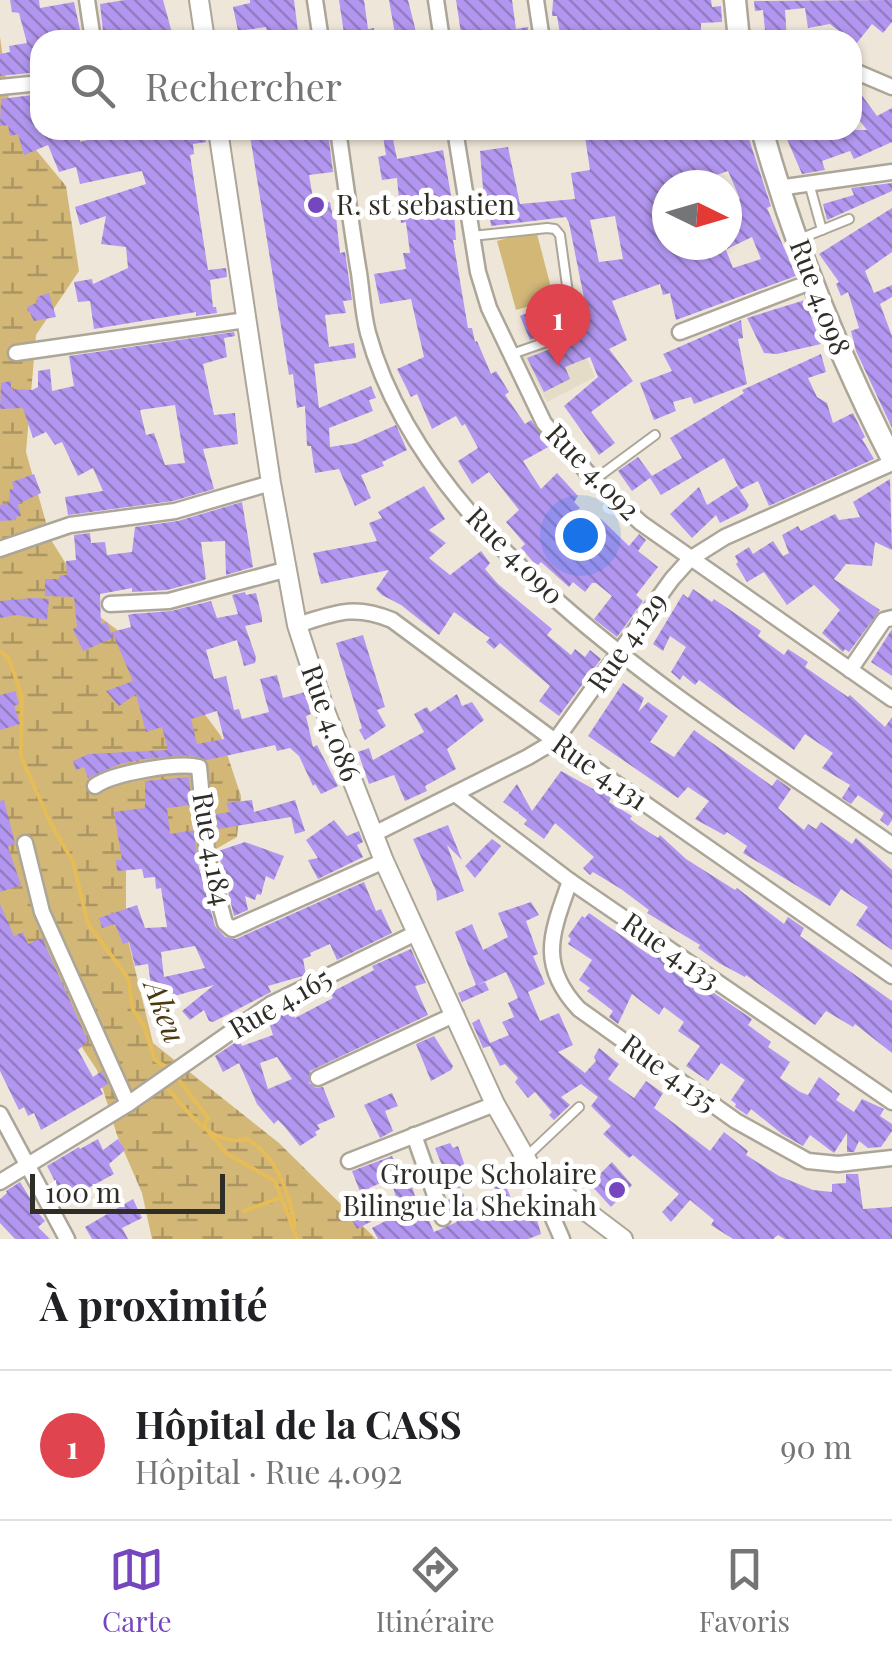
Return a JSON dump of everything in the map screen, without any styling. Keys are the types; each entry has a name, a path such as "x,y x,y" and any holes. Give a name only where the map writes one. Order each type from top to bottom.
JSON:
{"main road":[{"path":"734,0 737,30"},
{"name":"Rue 4.098","path":"765,140 778,188 813,281 863,403 892,461"}],"street":[{"path":"87,0 92,30"},
{"path":"199,0 204,30"},
{"path":"315,0 320,30"},
{"path":"436,0 440,30"},
{"path":"536,0 540,30"},
{"path":"862,74 892,88"},
{"path":"0,87 30,84"},
{"name":"Rue 4.086","path":"219,140 271,484 297,626 324,708 384,862 496,1104 529,1165 622,1239"},
{"name":"Rue 4.090","path":"339,140 368,332 402,415 469,512 532,578 620,654 892,844"},
{"name":"Rue 4.092","path":"458,140 478,272 489,308 544,424 594,480 641,523 892,700"},
{"path":"778,188 892,172"},
{"path":"680,332 813,281"},
{"path":"16,353 246,320"},
{"name":"Rue 4.129","path":"372,834 555,740 672,578 690,559 724,537 892,461"},
{"path":"4,548 70,524 176,511 271,484"},
{"path":"110,604 169,601 288,569"},
{"name":"Rue 4.131","path":"297,626 353,610 392,620 555,740 892,976"},
{"path":"850,670 884,620 892,618"},
{"name":"Rue 4.184","path":"95,786 109,778 138,772 199,767 208,861 225,923 232,929 384,862"},
{"name":"Rue 4.133","path":"455,794 570,881 892,1102"},
{"path":"25,843 42,912 128,1104"},
{"name":"Rue 4.135","path":"570,881 550,938 551,956 565,994 579,1008 736,1121 808,1161 838,1164 892,1158"},
{"name":"Rue 4.165","path":"0,1182 128,1104 271,1004 416,932"},
{"path":"318,1078 456,1014"},
{"path":"349,1161 496,1104"},
{"path":"0,1114 67,1239"},
{"path":"414,1135 443,1218"},
{"path":"529,1165 562,1239"}],"lane":[{"path":"808,182 822,230"},
{"path":"798,240 848,219"},
{"path":"472,236 547,228 560,235 574,329 512,354"},
{"path":"594,480 654,436"},
{"path":"529,1165 579,1107"}],"shaded area":[{"path":"576,334 595,377 547,402 522,354"}],"green space":[{"path":"0,37 12,121 66,186 79,271 36,335 26,452 51,540 99,616 175,674 221,736 241,796 237,837 195,861 126,860 126,932 153,1043 279,1143 376,1239 152,1239 142,1193 117,1135 97,1070 0,924"},
{"path":"536,230 554,299 516,310 497,241"}],"building":[{"path":"10,0 39,0 40,8 74,2 80,30 30,30 30,73 0,76 0,54 10,52 9,46 27,43 19,13 12,12"},
{"path":"163,0 171,30 103,30 100,4"},
{"path":"294,0 298,30 238,30 233,7"},
{"path":"339,0 364,0 368,29 374,30 344,30"},
{"path":"389,0 408,0 416,30 394,30"},
{"path":"456,0 512,0 516,29 528,30 460,30"},
{"path":"553,0 711,0 712,7 721,6 722,22 701,23 701,30 559,30 557,16 552,16"},
{"path":"892,0 892,22 883,33 872,24 862,36 862,30 838,30 830,24 808,28 805,8 785,10 786,30 765,30 763,10 755,11 754,1"},
{"path":"30,95 30,140 206,140 193,144 194,154 190,155 208,270 226,268 227,277 210,280 217,313 196,316 196,312 94,329 90,301 78,302 74,282 92,279 93,284 128,268 126,247 101,244 106,216 80,225 75,207 146,184 142,171 80,184 76,167 59,172 48,145 24,155 18,134 10,136 8,125 0,126 1,99"},
{"path":"862,96 877,116 892,108 892,142 854,159 850,151 822,161 825,170 802,174 787,140 862,140 862,130 867,130 862,124"},
{"path":"251,140 329,140 333,172 309,175 314,204 330,202 336,217 352,300 343,301 346,313 325,315 329,347 354,343 356,358 314,364 319,408 371,386 376,398 369,400 373,411 329,428 330,447 356,443 396,425 407,450 382,462 384,466 361,475 371,498 355,506 339,469 315,473 311,446 307,446 305,406 297,408 293,374 289,375"},
{"path":"384,140 393,140 397,159 443,150 468,328 472,328 491,374 496,371 509,392 505,395 525,424 531,420 550,446 523,461 541,489 557,473 578,496 574,502 580,508 572,514 587,532 601,519 629,546 639,534 646,540 638,551 658,567 636,595 643,601 617,637 594,619 612,596 596,583 585,592 573,582 569,587 541,562 537,566 506,522 519,510 489,472 472,484 458,461 478,448 465,424 462,426 456,416 432,429 417,394 411,397 397,369 424,357 411,299 380,304 374,274 406,269 403,253 410,253 406,222 401,223 397,178 382,180 378,157 386,155"},
{"path":"586,140 749,140 771,206 767,208 796,276 676,320 670,293 663,295 660,284 612,301 627,340 609,349 633,381 591,412 615,443 599,455 564,406 598,377 590,357 565,367 570,379 544,392 527,358 571,341 580,332 577,305 585,303 569,223 566,217 491,226 488,201 484,202 480,151 508,147 520,204 575,199 571,173 590,170","holes":["615,216 623,259 599,262 590,220"]},
{"path":"892,183 892,191 827,220 823,204 854,195 851,188"},
{"path":"892,208 892,252 865,271 874,293 892,285 892,297 880,304 892,336 892,428 856,351 851,331 859,328 848,292 841,296 836,284 839,282 819,254"},
{"path":"49,293 56,317 34,321 27,307 38,302 37,297"},
{"path":"558,300 565,327 530,340 520,316"},
{"path":"805,300 821,344 777,354 764,353 747,318"},
{"path":"741,320 743,338 738,339 747,384 694,404 691,397 673,402 676,411 654,420 640,383 672,371 663,354"},
{"path":"234,332 235,336 224,338 227,357 203,364 214,415 235,413 238,444 203,449 214,489 173,501 68,515 65,497 103,491 93,468 78,476 62,442 55,445 46,432 33,438 23,408 0,409 1,383 11,381 11,389 32,390 38,387 38,371 50,369 52,391 74,386 69,356","holes":["175,405 185,463 165,465 154,433 146,435 140,410"]},
{"path":"821,354 826,372 808,378 817,397 827,403 833,423 853,413 874,459 769,506 758,481 740,490 724,458 661,495 650,478 632,491 618,471 638,457 652,476 682,458 670,438 744,393 742,390"},
{"path":"34,474 41,493 18,504 21,516 16,520 0,521 0,505 9,503 12,482"},
{"path":"890,479 892,550 875,542 872,566 846,564 834,579 880,610 849,652 843,652 822,633 840,610 814,585 787,605 764,572 747,582 735,556 749,547 753,554 773,541 783,556 789,553 782,535 798,526 801,531 835,514 839,520 860,517 853,502"},
{"path":"424,486 445,519 429,530 446,543 429,558 450,575 481,551 490,563 485,569 552,629 547,635 571,655 575,649 585,657 590,650 601,659 559,716 539,701 550,686 500,643 494,649 486,642 490,638 454,612 439,635 382,595 376,589 389,570 321,584 313,553 377,541 369,523 382,518 378,512"},
{"path":"737,486 749,505 746,510 720,523 716,515 692,538 670,514 699,487 707,505"},
{"path":"242,502 253,567 226,575 225,541 201,542 206,579 167,590 132,592 132,588 100,594 101,624 107,622 113,638 83,651 73,629 77,627 74,597 45,596 45,579 67,575 66,561 76,560 74,535 90,533 91,543 105,542 107,555 132,552 135,527 178,521"},
{"path":"693,589 761,631 758,636 784,655 788,649 808,662 805,667 850,695 885,727 892,717 892,820 888,826 880,820 884,813 858,795 851,804 842,798 850,785 822,768 833,753 805,734 794,750 699,680 695,685 683,675 680,680 671,672 686,647 670,636 663,651 653,644 683,594 688,598"},
{"path":"256,593 262,622 245,626 255,663 244,666 237,640 206,650 214,679 226,676 234,710 239,709 242,719 269,712 260,679 277,675 283,698 305,692 313,747 317,745 338,786 321,794 299,756 290,748 277,751 275,745 207,760 189,755 144,759 88,778 84,767 76,770 73,761 89,754 168,750 162,727 146,732 136,694 119,706 106,691 133,681 112,632 131,627 128,615 171,611 211,601 217,618 238,614 232,595","holes":["217,711 224,739 197,744 191,719"]},
{"path":"49,599 47,620 17,615 0,618 0,601"},
{"path":"892,629 892,676 871,662"},
{"path":"363,635 385,707 377,710 386,726 365,740 336,643"},
{"path":"623,683 644,698 638,712 648,702 668,716 650,742 674,757 694,730 772,786 777,779 791,789 778,808 804,830 808,824 816,829 821,822 852,844 856,838 892,870 892,950 856,925 868,907 841,889 830,906 743,853 747,846 727,832 724,835 695,819 709,801 688,787 678,798 588,736"},
{"path":"15,691 19,704 14,706 20,724 0,730 0,695"},
{"path":"457,694 462,706 472,702 484,720 447,749 456,769 425,786 427,791 405,801 394,775 369,784 358,752 369,748 373,760 424,732 414,714 427,707 430,712"},
{"path":"561,771 597,791 600,785 613,794 609,802 632,816 630,819 638,825 658,838 660,835 686,859 737,888 784,924 788,917 804,928 800,936 892,1001 892,1053 855,1024 853,1027 826,1011 815,1025 746,975 719,963 698,948 700,945 647,913 649,910 621,889 593,872 590,875 583,868 594,857 555,823 544,839 524,824 527,820 519,811 503,802 517,784 532,811"},
{"path":"189,777 192,805 167,808 170,834 194,830 198,864 215,926 225,937 236,939 364,882 376,911 381,909 392,933 337,960 330,944 310,953 303,959 306,975 268,986 271,992 213,1022 204,1010 190,1020 182,1011 214,985 157,1004 153,1000 148,964 135,966 129,942 123,944 115,924 102,928 99,918 137,905 145,928 167,927 161,888 156,889 155,877 144,878 142,869 117,871 116,860 122,860 114,812 145,808 145,781","holes":["195,946 205,968 164,977 161,952"]},
{"path":"4,800 15,843 8,847 21,885 0,892 0,801"},
{"path":"252,800 254,812 295,800 305,831 295,834 291,817 218,829 216,814 230,812 226,803"},
{"path":"334,820 347,836 359,831 363,842 357,845 363,857 318,879 308,860 318,858 306,840"},
{"path":"448,825 462,860 447,845 464,891 437,901 413,839"},
{"path":"492,839 501,846 475,878 465,866"},
{"path":"245,842 284,856 274,880 266,876 261,895 257,894 255,900 245,896 248,910 234,916 218,851"},
{"path":"531,902 539,915 526,921 538,954 533,956 545,984 528,992 540,1021 559,1013 573,1045 558,1052 585,1073 596,1061 599,1048 619,1064 608,1079 634,1098 646,1081 663,1093 654,1108 710,1151 724,1132 748,1151 746,1155 779,1176 813,1190 832,1192 832,1184 846,1183 846,1174 858,1174 863,1209 892,1207 892,1239 785,1239 778,1235 773,1239 733,1239 711,1225 714,1220 690,1200 671,1222 662,1212 679,1194 603,1134 611,1126 591,1106 598,1097 581,1084 561,1097 570,1105 554,1120 535,1092 528,1098 515,1082 518,1078 505,1064 500,1066 490,1046 483,1048 472,1023 479,1019 490,1043 509,1035 502,1022 514,1017 508,1003 518,998 506,972 477,985 485,982 489,990 462,1002 458,993 476,985 455,932 472,924 483,950 508,937 498,913"},
{"path":"0,904 14,936 23,932 28,944 42,938 88,1041 78,1050 93,1077 102,1071 108,1084 100,1089 103,1094 41,1130 34,1113 28,1116 24,1107 19,1110 0,1071"},
{"path":"589,913 648,954 651,950 681,970 678,975 705,993 708,989 752,1019 748,1025 771,1042 768,1047 790,1062 780,1078 800,1092 808,1095 819,1077 840,1094 836,1100 854,1112 862,1099 884,1109 880,1116 892,1124 892,1131 881,1147 868,1148 859,1141 854,1152 847,1152 847,1133 834,1153 810,1135 803,1146 751,1109 747,1115 731,1100 745,1080 721,1063 708,1081 686,1066 700,1046 678,1031 684,1022 664,1007 659,1015 632,994 618,1024 609,1017 613,1011 579,980 592,960 568,944 568,936 582,916 585,918"},
{"path":"411,949 426,983 415,986 428,1015 310,1071 309,1083 323,1087 335,1117 317,1125 317,1135 300,1146 278,1120 274,1124 257,1104 239,1063 223,1072 215,1056 239,1040 242,1046 273,1035 268,1019 276,1013 290,1006 295,1018 333,998 330,993 374,970 372,966","holes":["277,1057 292,1079 268,1089 260,1063"]},
{"path":"434,1036 453,1066 431,1081 416,1044"},
{"path":"392,1093 398,1106 385,1111 393,1131 380,1138 364,1105"},
{"path":"98,1139 103,1150 118,1139 125,1150 109,1164 114,1174 88,1188 92,1198 80,1204 76,1196 66,1202 47,1166"},
{"path":"450,1143 453,1148 458,1146 471,1183 457,1189 449,1171 445,1173 435,1148"},
{"path":"392,1156 399,1175 369,1188 376,1207 367,1211 372,1221 357,1229 349,1215 366,1207 352,1171"},
{"path":"612,1162 632,1185 611,1207 590,1184"},
{"path":"501,1176 513,1202 531,1198 541,1234 528,1239 378,1239 372,1228 401,1213 392,1184 409,1177 419,1209 423,1207 434,1232 457,1222 448,1200 463,1193 470,1210 500,1200 491,1181"},
{"path":"20,1182 45,1221 38,1227 50,1239 15,1239 0,1223 0,1199"},
{"path":"133,1199 142,1218 122,1228 128,1239 92,1239 85,1227"}],"waterway":[{"name":"Akeu","path":"0,651 9,659 22,696 21,757 73,862 88,924 128,978 133,1010 144,1026 155,1060 169,1069"},
{"name":"Akeu","path":"176,1076 208,1118 204,1126 226,1153 275,1181 297,1239"},
{"path":"165,1085 211,1133 234,1141 247,1139 266,1155 285,1188 295,1225"},
{"path":"244,1211 282,1197"}],"place":[{"name":"R. st sebastien","path":"316,205"},
{"name":"Hôpital de la CASS","path":"558,366"},
{"name":"Groupe Scholaire Bilingue la Shekinah","path":"617,1190"}]}
